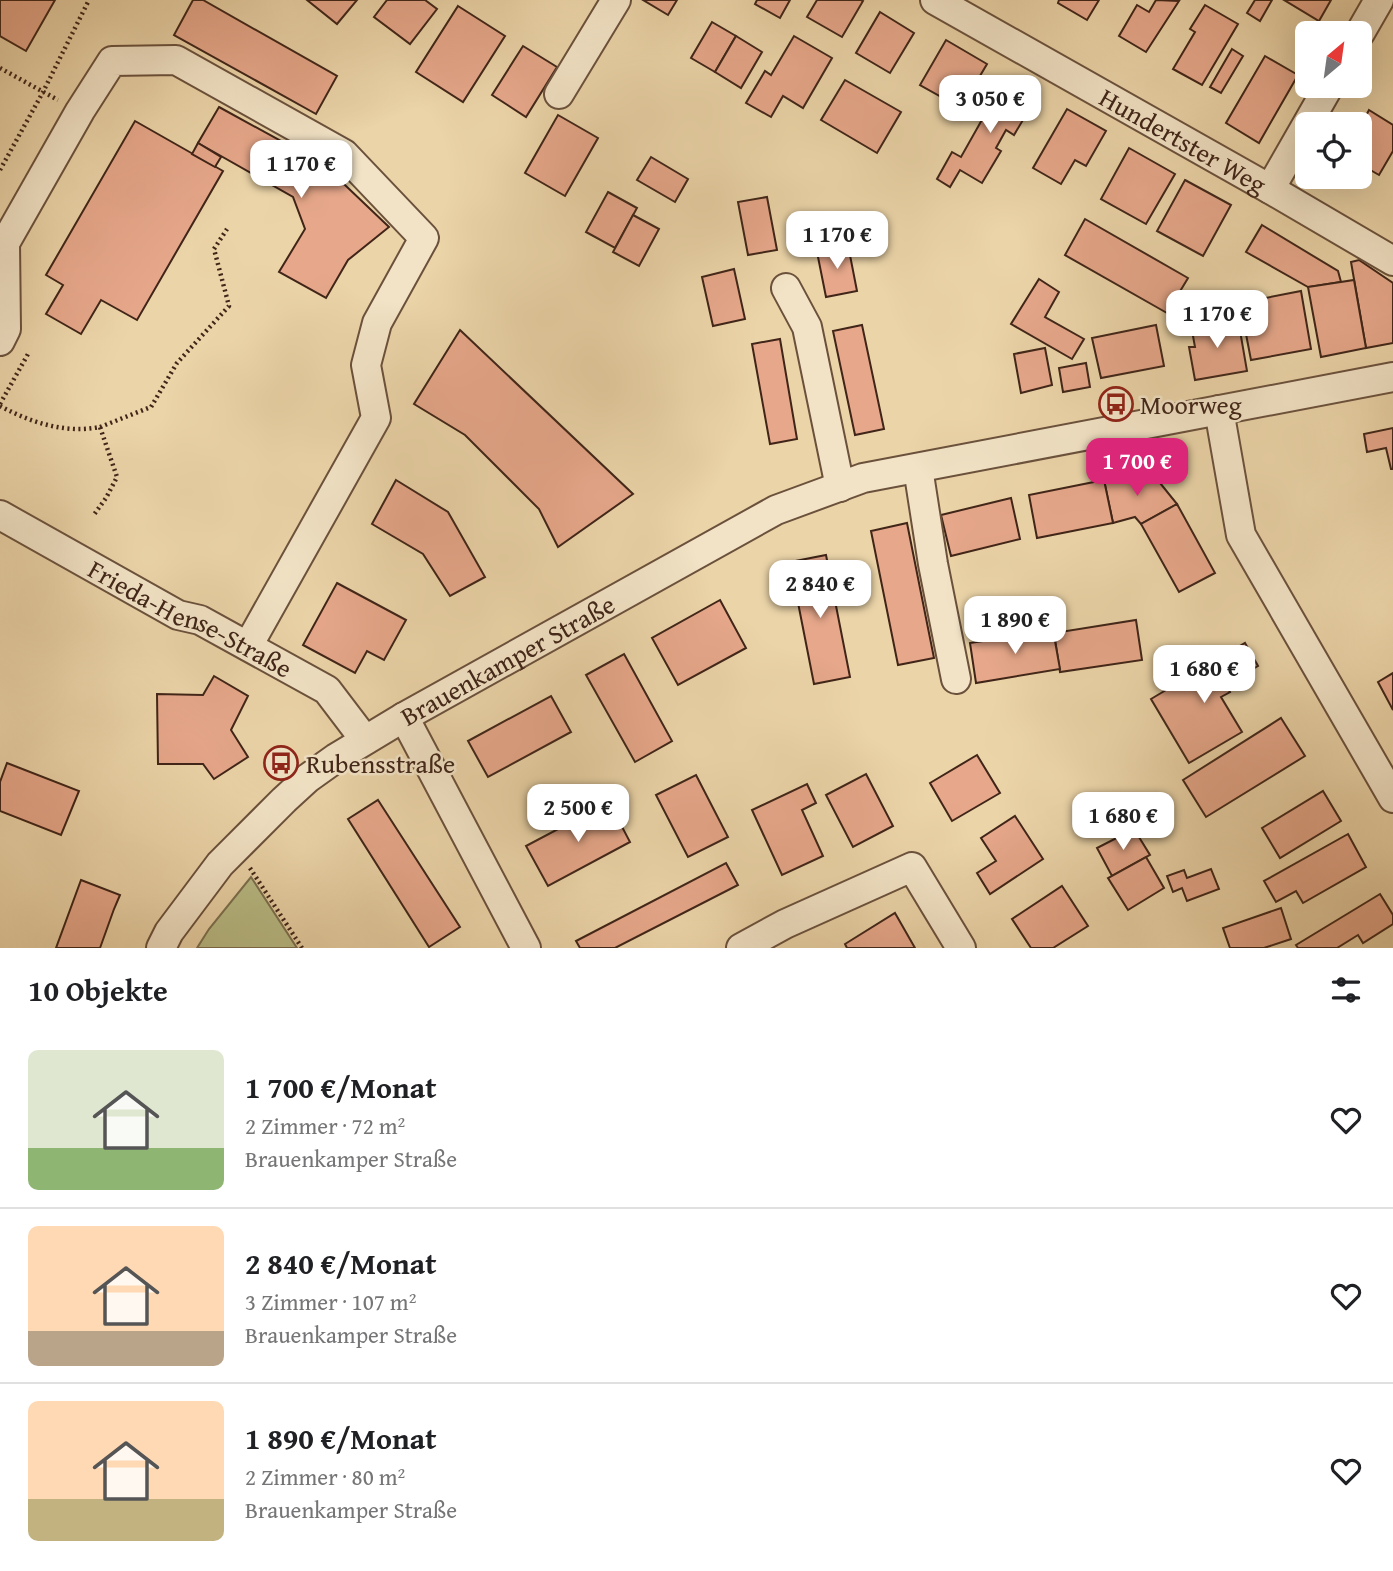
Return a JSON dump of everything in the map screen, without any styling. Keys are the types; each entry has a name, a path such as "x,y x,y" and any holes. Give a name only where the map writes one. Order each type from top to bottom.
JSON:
{"street":[{"path":"559,94 616,0"},
{"name":"Hundertster Weg","path":"935,0 1393,261"},
{"path":"1367,21 1379,0"},
{"path":"0,341 6,329 5,243 80,111 112,61 176,60 344,154 424,238 377,323 374,334 366,365 376,418 248,646"},
{"path":"1270,189 1322,98"},
{"path":"786,288 807,327 839,486"},
{"name":"Brauenkamper Straße","path":"161,948 220,864 308,778 404,717 776,510 863,478 1393,377"},
{"path":"1219,410 1241,535 1393,798"},
{"path":"918,468 933,564 956,679"},
{"name":"Frieda-Hense-Straße","path":"2,520 178,615 200,620 327,690 365,740"},
{"path":"404,717 526,948"},
{"path":"741,948 785,924 912,867 961,948"}],"path":[{"path":"0,170 89,0"},
{"path":"0,68 80,111"},
{"path":"28,354 0,405 24,419 50,426 88,430 151,407 177,363 229,306 214,250 227,229"},
{"path":"93,516 117,477 100,427"},
{"path":"236,847 302,948"}],"green space":[{"path":"251,877 297,948 197,948 209,929"}],"building":[{"path":"0,0 55,0 26,51 0,36"},
{"path":"193,0 203,0 337,76 316,114 174,35"},
{"path":"307,0 357,0 337,24"},
{"path":"387,0 425,0 437,9 410,44 374,17"},
{"path":"643,0 677,0 668,15"},
{"path":"757,0 790,0 780,18 755,4"},
{"path":"817,0 863,1 842,37 807,17"},
{"path":"1059,0 1099,0 1087,20 1058,3"},
{"path":"1156,0 1179,1 1146,52 1119,36 1137,5 1149,12"},
{"path":"1255,0 1272,0 1260,21 1247,13"},
{"path":"1284,0 1331,0 1319,21"},
{"path":"1205,5 1238,24 1202,85 1173,69 1195,32 1190,29"},
{"path":"458,6 505,36 463,102 416,72"},
{"path":"880,12 914,33 890,73 856,53"},
{"path":"712,22 736,36 715,72 691,58"},
{"path":"736,36 762,52 741,88 715,72"},
{"path":"794,36 832,58 803,108 783,96 771,117 746,103 765,71 771,75"},
{"path":"946,40 987,64 961,108 920,85"},
{"path":"523,46 557,67 526,117 492,95"},
{"path":"1232,49 1243,56 1221,93 1210,87"},
{"path":"1265,56 1295,73 1295,80 1259,143 1226,123"},
{"path":"1005,79 1036,98 1014,135 1006,130 996,148 1001,151 982,183 960,170 950,187 937,179 952,152 961,157"},
{"path":"845,80 901,112 877,153 821,120"},
{"path":"219,107 323,164 389,227 348,260 326,298 279,272 305,229 293,197 198,143"},
{"path":"1067,109 1106,131 1086,166 1075,160 1061,184 1033,168"},
{"path":"1369,110 1393,125 1393,151 1379,175 1372,171 1372,112 1368,112"},
{"path":"558,115 598,138 565,196 525,173"},
{"path":"135,121 223,171 137,320 101,300 81,334 46,314 63,285 46,275"},
{"path":"198,143 221,157 215,167 192,154"},
{"path":"1129,148 1175,174 1146,224 1101,199"},
{"path":"651,157 688,179 675,202 637,180"},
{"path":"1185,180 1231,205 1203,256 1157,231"},
{"path":"608,192 637,208 615,248 586,232"},
{"path":"767,197 777,250 748,255 738,202"},
{"path":"633,215 659,229 639,266 613,252"},
{"path":"1085,219 1188,278 1167,313 1065,255"},
{"path":"1262,225 1338,271 1341,282 1308,287 1246,252"},
{"path":"848,245 857,291 826,297 817,252"},
{"path":"1359,260 1393,283 1393,343 1366,348 1351,262"},
{"path":"734,269 745,319 713,326 702,277"},
{"path":"1039,279 1059,292 1045,317 1084,339 1072,359 1011,324"},
{"path":"1354,280 1366,348 1321,357 1308,287"},
{"path":"1301,291 1311,349 1251,360 1240,303"},
{"path":"1238,319 1247,371 1195,380 1189,347 1195,347 1191,325"},
{"path":"862,325 884,429 855,435 833,331"},
{"path":"1156,325 1164,366 1101,378 1092,338"},
{"path":"460,330 633,494 558,547 539,509 465,435 414,404"},
{"path":"780,339 797,439 770,444 752,344"},
{"path":"1045,348 1052,385 1021,393 1014,354"},
{"path":"1086,363 1090,387 1063,392 1059,368"},
{"path":"1393,428 1391,469 1386,448 1367,452 1364,434"},
{"path":"1152,473 1177,504 1141,524 1135,517 1113,523 1104,480"},
{"path":"396,480 448,512 485,577 450,596 423,554 372,524"},
{"path":"1104,480 1113,523 1037,538 1029,495"},
{"path":"1011,498 1020,539 951,556 941,515"},
{"path":"1177,504 1215,573 1179,592 1141,524"},
{"path":"907,523 934,658 898,665 871,531"},
{"path":"826,555 850,677 814,684 790,562"},
{"path":"337,583 406,620 384,660 367,651 355,673 303,645"},
{"path":"720,600 746,648 678,685 652,638"},
{"path":"1136,620 1142,660 1060,672 1054,633"},
{"path":"1053,630 1060,669 976,683 970,643"},
{"path":"1245,643 1258,666 1226,685 1230,692 1221,697 1242,732 1189,763 1151,699"},
{"path":"624,654 672,741 635,762 586,675"},
{"path":"1393,673 1393,710 1378,682"},
{"path":"214,676 248,696 231,730 248,757 214,779 203,764 158,764 157,694 203,695"},
{"path":"551,696 571,732 488,777 468,741"},
{"path":"1281,718 1305,756 1206,817 1183,780"},
{"path":"977,755 1000,793 952,821 930,783"},
{"path":"7,763 79,791 61,835 0,811 0,782"},
{"path":"866,774 893,826 853,847 826,795"},
{"path":"696,775 728,837 688,857 656,795"},
{"path":"807,784 816,803 802,810 823,856 782,875 752,810"},
{"path":"1323,791 1341,821 1280,858 1262,828"},
{"path":"378,800 460,927 429,947 348,819"},
{"path":"609,802 630,842 548,886 526,846"},
{"path":"1015,816 1043,859 990,894 977,873 996,861 981,838"},
{"path":"1134,829 1150,855 1112,876 1097,848"},
{"path":"1348,834 1366,867 1303,903 1296,891 1276,902 1264,881"},
{"path":"1146,857 1164,888 1128,910 1108,878"},
{"path":"726,863 738,885 615,948 580,948 576,941"},
{"path":"1211,869 1219,889 1187,901 1182,888 1173,892 1167,876 1184,870 1187,878"},
{"path":"81,880 120,895 100,948 56,948"},
{"path":"1062,886 1088,926 1053,948 1031,948 1012,919"},
{"path":"1380,894 1393,915 1393,924 1363,943 1358,935 1337,948 1298,948 1296,945"},
{"path":"1281,908 1291,939 1264,948 1230,948 1223,928"},
{"path":"895,913 915,948 847,948 845,944"}],"place":[{"name":"Moorweg","path":"1116,404"},
{"name":"Rubensstraße","path":"281,763"}]}
